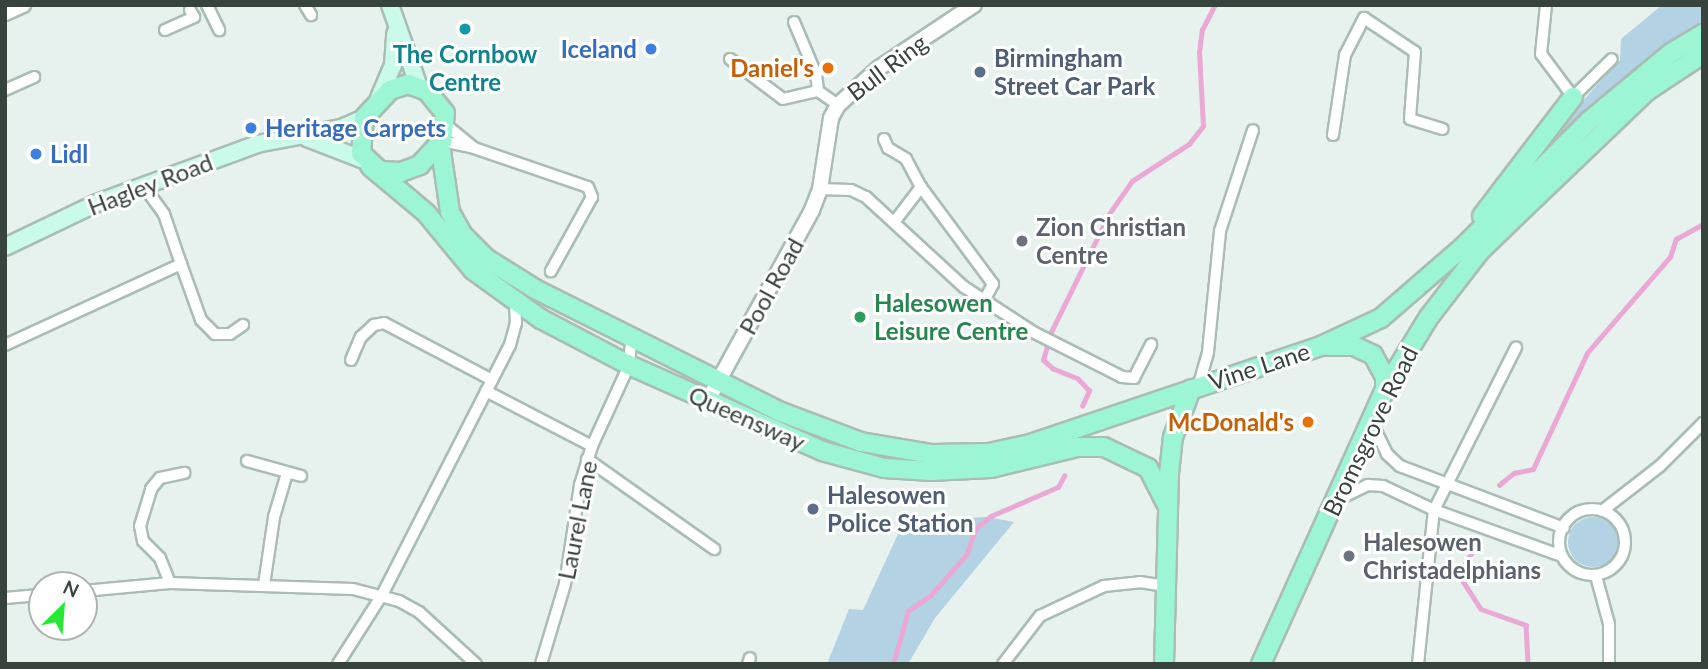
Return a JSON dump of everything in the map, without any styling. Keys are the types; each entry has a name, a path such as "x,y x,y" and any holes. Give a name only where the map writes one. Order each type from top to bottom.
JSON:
{"main road":[{"path":"390,5 419,86 439,105 443,137 425,161 408,170 391,173 367,163 359,142 364,118 378,100 393,65 395,23"},
{"name":"Bromsgrove Road","path":"1321,346 1381,318 1464,246 1598,114 1671,53 1703,34"},
{"name":"Bromsgrove Road","path":"1261,664 1385,389 1429,317 1480,251 1647,91 1703,54"},
{"path":"378,100 399,85 419,86"},
{"path":"1464,246 1551,121 1573,97"},
{"name":"Hagley Road","path":"5,247 143,185 257,144 301,137 364,118"},
{"name":"Hagley Road","path":"301,137 367,163"},
{"name":"Queensway","path":"443,137 450,212 462,234 512,275 631,340 781,412 861,442 932,454 989,453 1030,444 1195,387"},
{"name":"Queensway","path":"367,163 426,214 473,270 515,302 629,365 707,402 822,451 884,468 991,468 1078,447 1104,447 1148,468 1167,505"},
{"path":"1321,346 1354,346 1373,355 1385,377 1385,389"},
{"name":"Vine Lane","path":"1164,664 1167,505 1173,437 1195,387 1321,346"}],"street":[{"path":"5,13 23,5"},
{"path":"207,5 219,30"},
{"name":"Bull Ring","path":"820,189 827,134 838,105 879,68 974,5"},
{"path":"1333,135 1345,55 1364,18 1365,5"},
{"path":"1546,5 1541,54 1573,97 1612,59"},
{"path":"165,30 194,17 192,7"},
{"path":"1364,18 1415,52 1410,119 1442,129"},
{"path":"794,22 816,74 818,91"},
{"path":"730,59 783,99 818,91 838,105"},
{"path":"5,90 34,77"},
{"path":"1195,387 1208,352 1220,231 1253,130"},
{"path":"443,137 588,187 592,197 551,271"},
{"path":"443,137 474,148"},
{"path":"884,139 888,148 906,159 921,187 993,284 985,299"},
{"path":"143,185 164,214 201,320 215,334 230,334 243,325"},
{"path":"894,221 921,187"},
{"path":"820,189 851,190 894,221 913,245 985,299 1033,332 1122,377 1134,378 1152,344"},
{"name":"Pool Road","path":"707,402 786,262 820,189"},
{"path":"5,345 181,264"},
{"path":"338,664 382,595 492,380 516,323 515,302"},
{"path":"351,360 360,337 374,325 384,323 492,380"},
{"name":"Laurel Lane","path":"541,664 558,615 587,459 629,365 631,340"},
{"path":"1418,664 1434,510 1450,485 1516,348"},
{"path":"486,391 592,446"},
{"path":"1371,421 1388,454 1400,466 1563,528"},
{"path":"1562,556 1559,541 1563,528 1578,513 1602,511 1660,466 1703,423"},
{"path":"587,459 714,550"},
{"path":"247,461 271,464 287,473 301,476"},
{"path":"170,583 160,558 143,541 140,526 151,489 160,478 184,473"},
{"path":"264,585 274,517 287,473"},
{"path":"1335,500 1368,485 1383,486 1434,510 1562,556 1574,568 1597,576 1615,566 1625,540 1618,522 1602,511"},
{"path":"1597,576 1609,624 1609,664"},
{"path":"1003,664 1040,617 1104,586 1140,582 1164,586"},
{"path":"98,590 170,583 334,585 382,595 419,612 476,664"},
{"path":"5,598 28,596"}],"shaded area":[{"path":"1662,5 1703,5 1703,26 1661,52 1580,115 1554,145 1569,116 1620,60 1621,39"},
{"path":"987,517 1014,522 935,618 908,664 827,664 849,609 863,610 904,521"},
{"path":"1593,517 1611,524 1618,542 1611,560 1593,567 1575,560 1568,542 1575,524"}],"waterway":[{"path":"1082,406 1089,391 1078,379 1053,369 1043,360 1051,332 1109,214 1132,181 1189,144 1203,126 1199,53 1202,30 1215,5"},
{"path":"1499,485 1514,473 1533,469 1587,353 1670,257 1676,239 1703,224"},
{"path":"893,664 908,611 931,595 966,555 976,528 991,516 1058,487 1064,476"},
{"path":"1475,548 1459,575 1481,609 1526,625 1528,664"}],"place":[{"name":"The Cornbow Centre","path":"465,29"},
{"name":"Iceland","path":"651,49"},
{"name":"Daniel's","path":"828,68"},
{"name":"Birmingham Street Car Park","path":"980,72"},
{"name":"Heritage Carpets","path":"251,128"},
{"name":"Lidl","path":"36,154"},
{"name":"Zion Christian Centre","path":"1022,241"},
{"name":"Halesowen Leisure Centre","path":"860,317"},
{"name":"McDonald's","path":"1308,422"},
{"name":"Halesowen Police Station","path":"813,509"},
{"name":"Halesowen Christadelphians","path":"1349,556"}]}
